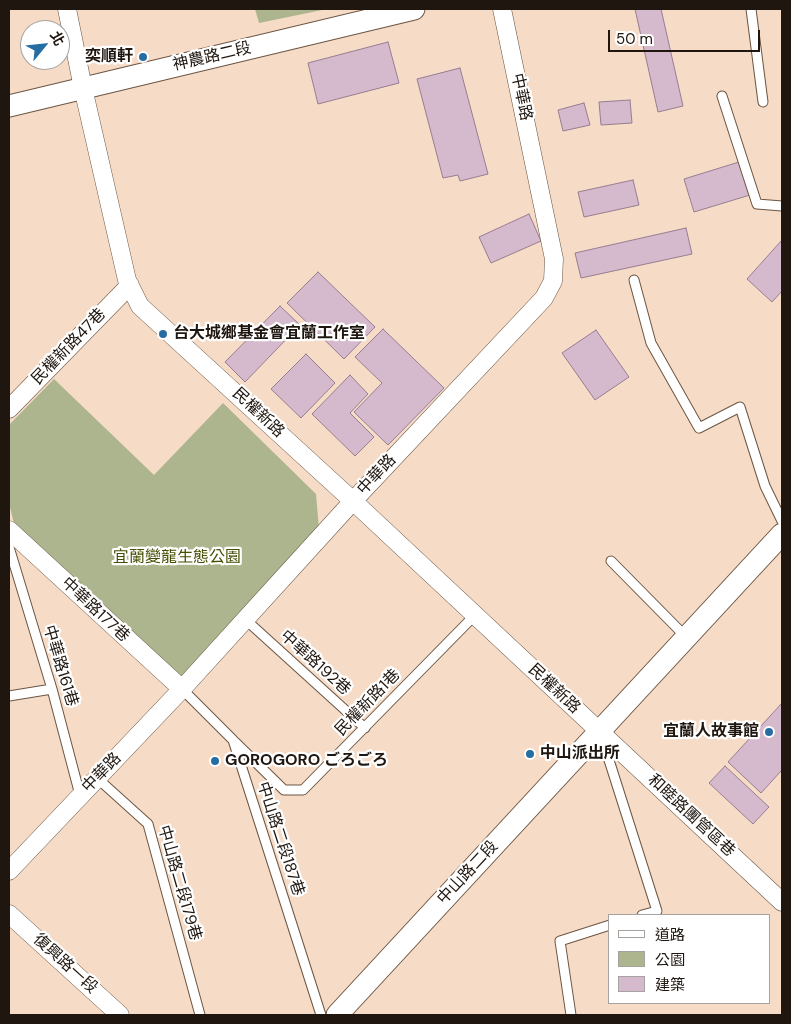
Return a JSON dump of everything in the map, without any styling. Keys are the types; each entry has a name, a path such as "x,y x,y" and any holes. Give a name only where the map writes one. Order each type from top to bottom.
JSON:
{"street":[{"name":"民權新路","path":"67,9 127,280 140,306 599,730"},
{"name":"神農路二段","path":"9,106 414,9"},
{"name":"中華路","path":"9,871 182,689 353,501 544,298 553,281 554,259 502,9"},
{"name":"民權新路47巷","path":"9,410 130,285"},
{"name":"中華路177巷","path":"9,530 182,689"},
{"name":"中山路二段","path":"337,1015 782,534"},
{"name":"和睦路團管區巷","path":"599,730 782,902"},
{"name":"復興路一段","path":"9,914 120,1015"}],"lane":[{"path":"751,9 763,102"},
{"path":"722,96 757,204 782,206"},
{"path":"634,280 651,343 699,428 740,407 765,486 782,521"},
{"name":"中華路161巷","path":"9,547 52,689 80,795"},
{"path":"612,561 686,637"},
{"name":"民權新路1巷","path":"233,740 284,790 303,790 475,615"},
{"name":"中華路192巷","path":"246,620 365,728"},
{"path":"9,696 52,689"},
{"name":"中山路二段187巷","path":"182,689 233,740 321,1015"},
{"path":"599,730 657,911 646,914"},
{"name":"中山路二段179巷","path":"97,778 148,824 200,1015"},
{"path":"571,1015 560,941 608,927"}],"green space":[{"path":"255,9 327,9 259,23"},
{"name":"宜蘭變龍生態公園","path":"54,379 154,475 223,403 316,494 319,529 180,681 15,528 9,503 9,425"}],"building":[{"path":"635,9 661,9 683,106 658,112"},
{"path":"388,42 399,83 318,104 308,63"},
{"path":"460,68 488,174 460,181 458,175 443,178 417,79"},
{"path":"630,100 632,123 601,125 599,102"},
{"path":"584,103 590,125 563,131 558,110"},
{"path":"739,162 750,195 694,212 684,179"},
{"path":"633,180 639,205 584,217 578,192"},
{"path":"529,214 541,241 491,263 479,237"},
{"path":"686,228 692,254 581,278 575,253"},
{"path":"782,240 782,291 772,302 747,279"},
{"path":"318,272 375,327 344,359 287,303"},
{"path":"280,306 300,325 245,382 225,362"},
{"path":"383,329 444,388 388,445 354,412 382,383 355,357"},
{"path":"596,330 629,377 595,400 562,353"},
{"path":"306,354 335,383 301,418 271,389"},
{"path":"350,375 368,394 350,413 374,437 355,456 312,414"},
{"name":"宜蘭人故事館","path":"782,703 782,770 761,793 728,762"},
{"path":"725,766 769,807 753,824 709,783"}],"place":[{"name":"奕順軒","path":"143,57"},
{"name":"台大城鄉基金會宜蘭工作室","path":"163,334"},
{"name":"宜蘭人故事館","path":"769,732"},
{"name":"中山派出所","path":"530,754"},
{"name":"GOROGORO ごろごろ","path":"215,761"}]}
